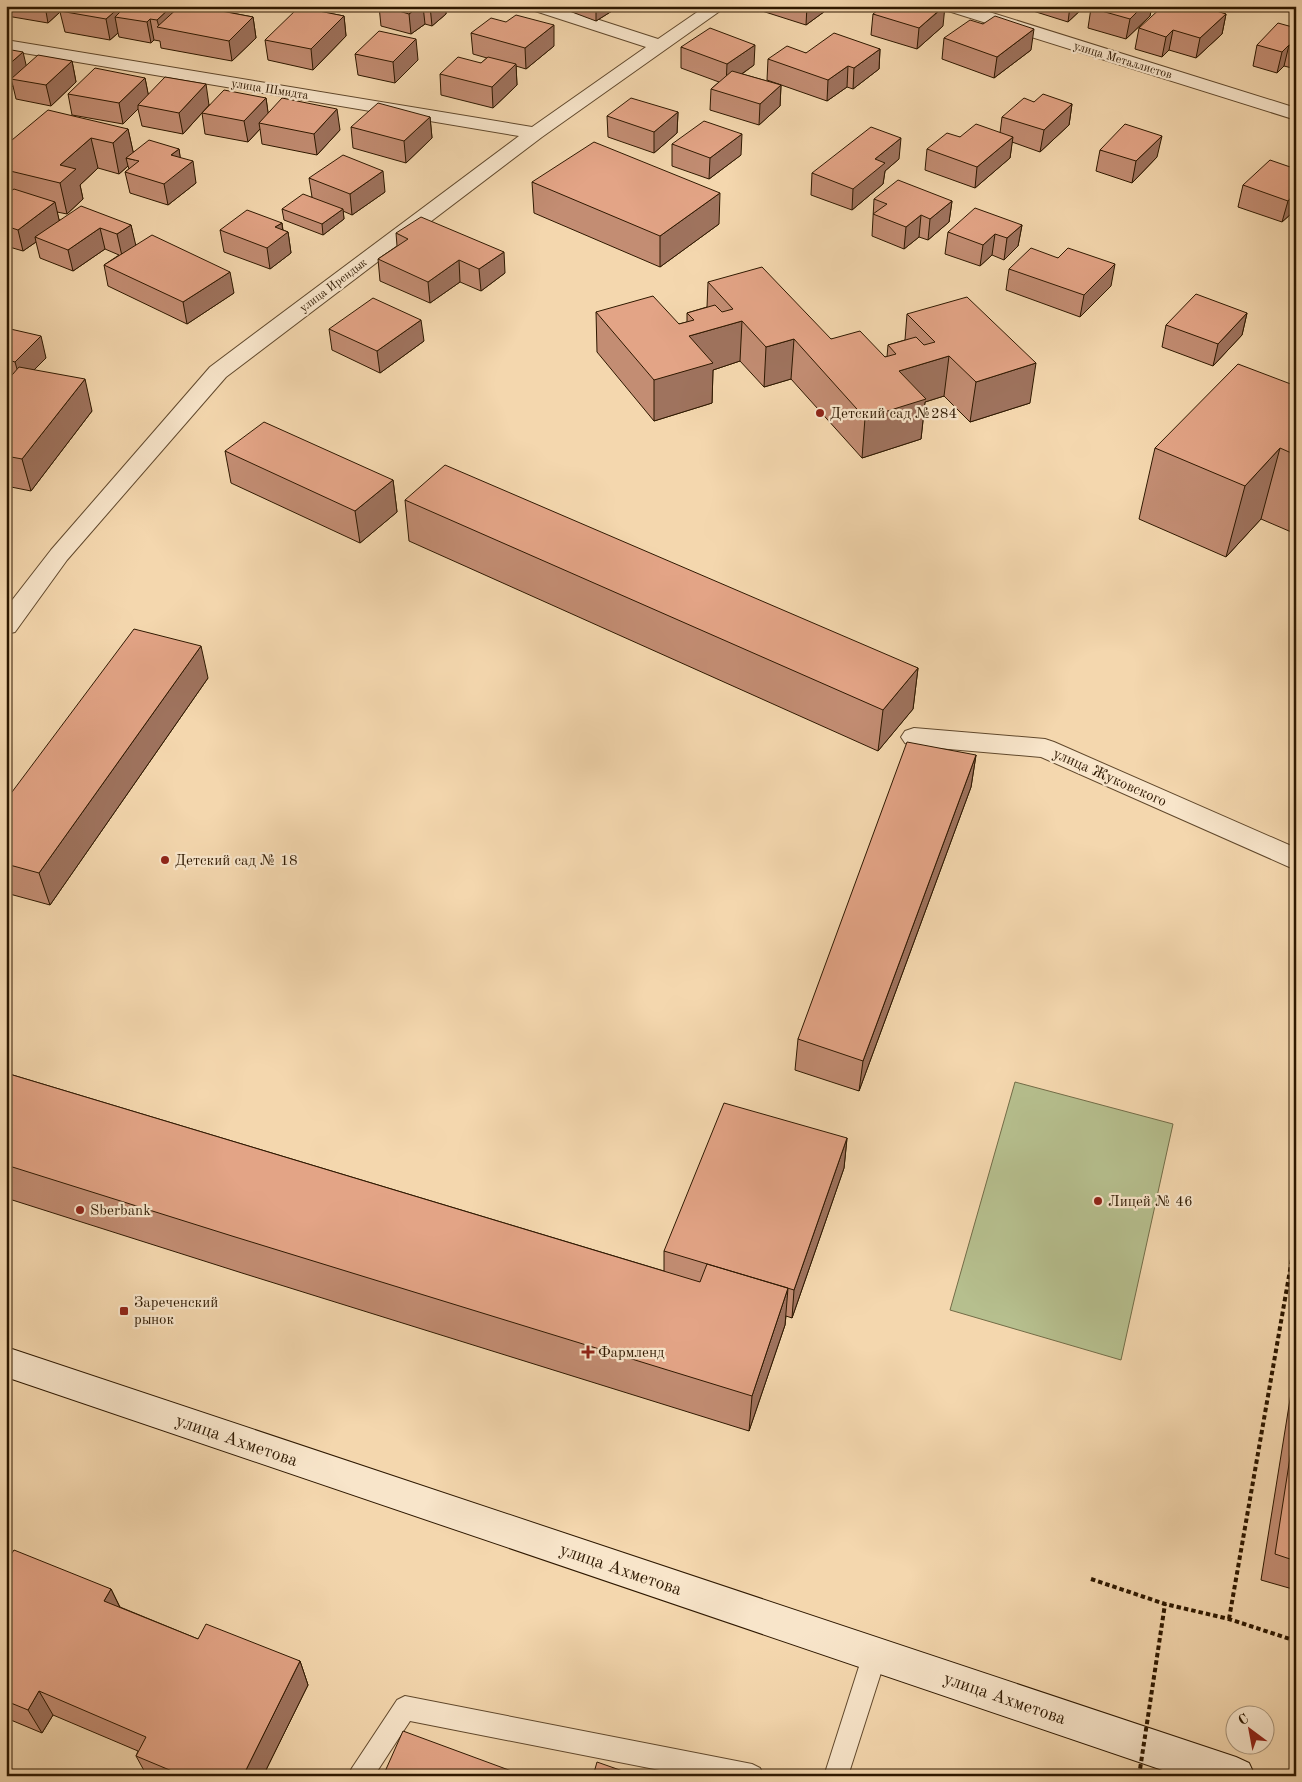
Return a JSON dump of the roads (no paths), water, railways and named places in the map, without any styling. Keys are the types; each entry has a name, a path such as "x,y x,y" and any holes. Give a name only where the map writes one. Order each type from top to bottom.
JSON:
{"street":[{"path":"538,6 660,46"},
{"name":"улица Ирендык","path":"6,626 60,555 218,372 534,133 718,6"},
{"name":"улица Металлистов","path":"950,6 1296,114"},
{"name":"улица Шмидта","path":"6,45 534,133"},
{"name":"улица Жуковского","path":"914,737 1045,748 1296,860"},
{"name":"улица Ахметова","path":"6,1362 1236,1776"}],"lane":[{"path":"836,1776 875,1654"},
{"path":"360,1776 405,1708 752,1776"}],"place":[{"name":"Детский сад №284","path":"820,413"},
{"name":"Детский сад № 18","path":"165,860"},
{"name":"Лицей № 46","path":"1098,1201"},
{"name":"Sberbank","path":"80,1210"},
{"name":"Зареченский рынок","path":"124,1311"},
{"name":"Фармленд","path":"588,1352"}]}
